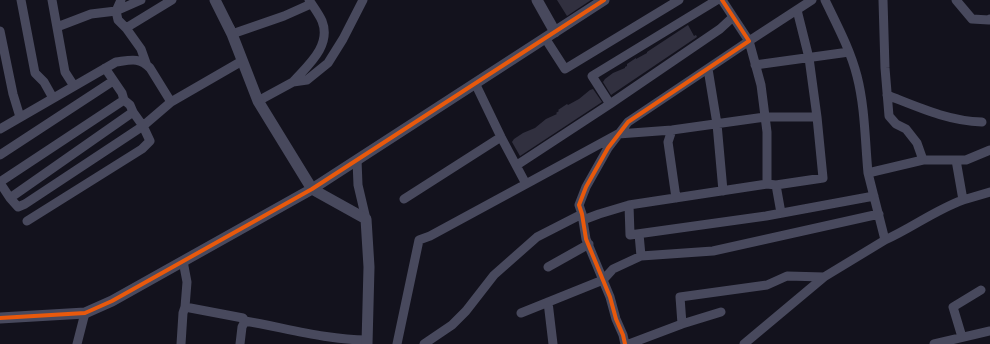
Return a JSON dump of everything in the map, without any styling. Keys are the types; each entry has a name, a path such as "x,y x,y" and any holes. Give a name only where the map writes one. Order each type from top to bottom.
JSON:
{"street":[{"path":"20,0 35,73 44,82 53,98"},
{"path":"52,0 65,72 74,86"},
{"path":"121,0 116,11 118,20 141,48 146,63 171,102"},
{"path":"57,27 91,14 116,11 140,0"},
{"path":"126,28 172,0"},
{"path":"215,0 232,34"},
{"path":"221,0 232,34 258,101 312,189 366,219"},
{"path":"293,82 307,80 328,63 343,39 363,0"},
{"path":"0,318 85,313 112,301 312,189 604,0"},
{"path":"545,38 565,69 678,0"},
{"path":"610,104 592,76 717,0"},
{"path":"722,0 749,42 761,85 767,132 771,184 781,213"},
{"path":"625,344 610,297 586,239 583,217 579,205 586,187 608,148 628,122 812,0"},
{"path":"825,0 846,43 857,76 861,100 868,173 885,240"},
{"path":"883,0 889,116 896,124 906,128 917,143 923,160"},
{"path":"956,0 972,20 989,20 990,18"},
{"path":"538,1 555,32"},
{"path":"232,34 284,16 310,2 322,20 325,32 322,44 316,56 293,82 258,101"},
{"path":"424,344 452,325 466,311 494,275 537,237 583,217 629,205 771,184 823,178 818,117 809,58 797,10"},
{"path":"517,165 720,29 733,17"},
{"path":"0,31 13,94 20,117"},
{"path":"755,64 849,52"},
{"path":"0,129 116,62 137,59 146,63"},
{"path":"124,100 0,183 18,207 25,204 144,126 171,102 242,61"},
{"path":"27,221 142,149 150,141 144,126 133,112 130,105 124,100 122,93 105,68"},
{"path":"708,69 717,124 723,191"},
{"path":"0,155 113,81"},
{"path":"475,83 526,184"},
{"path":"887,95 934,114 967,121 982,122"},
{"path":"10,198 133,112"},
{"path":"397,344 419,240 430,236 618,134 672,130 765,117 818,117"},
{"path":"672,130 668,142 676,198"},
{"path":"404,198 501,137"},
{"path":"868,173 923,160 966,160 990,150"},
{"path":"185,307 243,318 245,321 309,334 367,342 369,267 366,219 358,185 357,160"},
{"path":"956,160 963,200"},
{"path":"744,344 824,277 885,240 901,233 949,205 990,192"},
{"path":"629,205 630,235 781,213 874,196"},
{"path":"521,313 603,280 612,269 641,256 713,251 878,214"},
{"path":"639,234 641,256"},
{"path":"548,267 589,244"},
{"path":"181,344 187,282 183,261"},
{"path":"682,324 680,297 766,285 787,276 824,277"},
{"path":"962,337 953,307 981,290"},
{"path":"548,302 553,344"},
{"path":"629,344 682,324 721,312"},
{"path":"77,344 85,313"},
{"path":"240,344 242,327 245,321"},
{"path":"934,344 990,331"}],"building":[{"path":"557,0 591,0 567,16"},
{"path":"688,25 694,36 696,35 697,37 611,95 603,82 605,79 613,73 625,68 627,64 647,53"},
{"path":"593,89 602,102 520,156 512,142 514,139 535,128 546,119 557,114 556,113 559,111 558,110 579,99"}],"cycle path":[{"path":"0,318 85,313 112,301 312,189 604,0"},
{"path":"625,344 610,297 586,239 579,205 586,187 608,148 628,122 749,41 722,0"}]}
